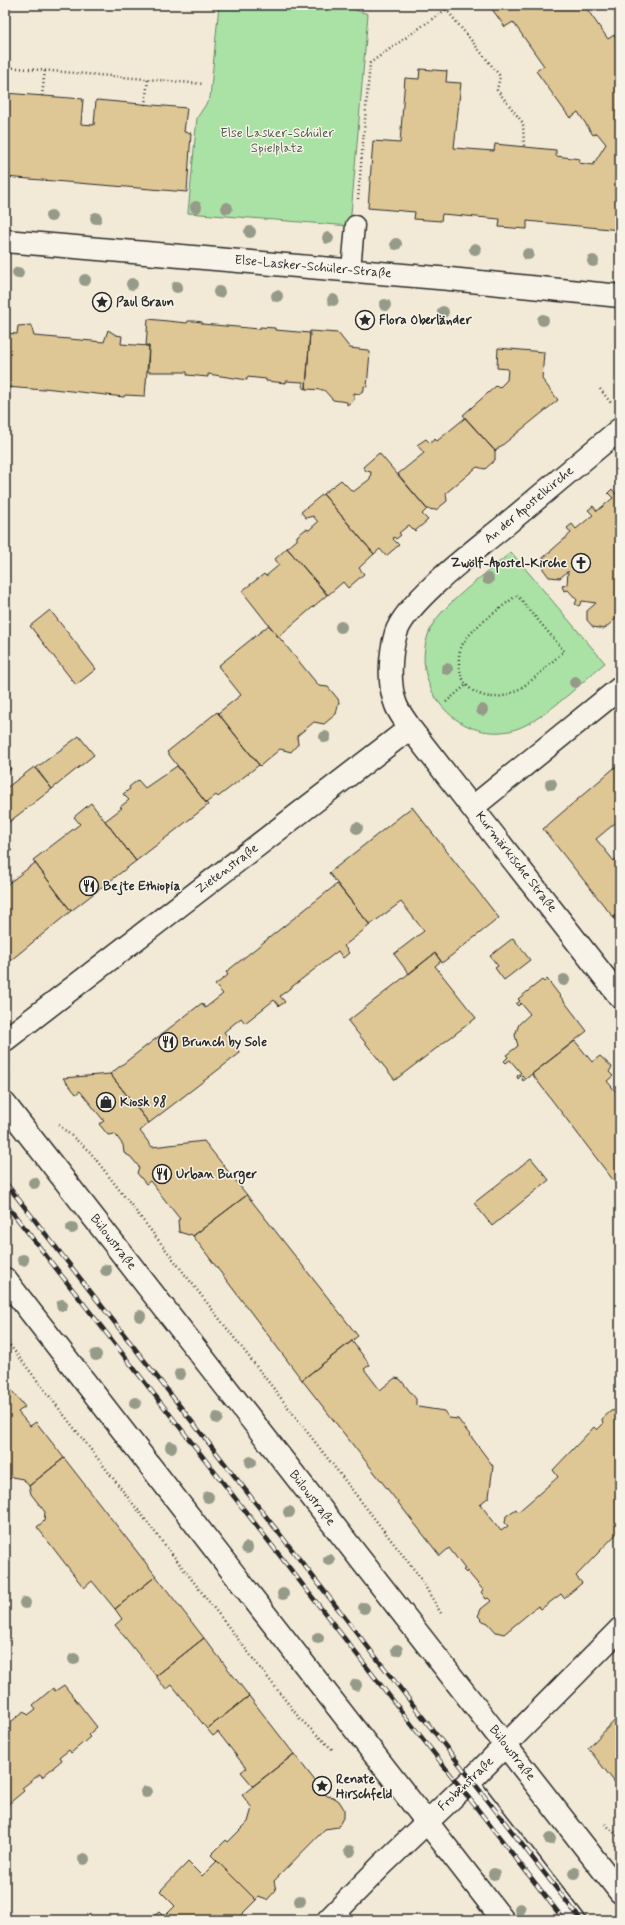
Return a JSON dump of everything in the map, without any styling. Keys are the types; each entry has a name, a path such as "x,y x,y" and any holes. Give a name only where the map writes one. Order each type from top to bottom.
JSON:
{"street":[{"name":"Else-Lasker-Schüler-Straße","path":"5,241 351,270 620,296"},
{"name":"An der Apostelkirche","path":"410,728 396,705 391,679 392,650 396,632 405,616 420,599 476,549 620,429"},
{"path":"473,807 620,688"},
{"name":"Kurmärkische Straße","path":"410,728 620,997"},
{"name":"Zietenstraße","path":"5,1040 410,728"},
{"name":"Bülowstraße","path":"5,1104 620,1892"},
{"path":"5,1279 503,1920"},
{"name":"Frobenstraße","path":"328,1920 506,1746 620,1629"}],"lane":[{"path":"351,270 355,225"},
{"path":"469,1782 576,1920"}],"path":[{"path":"355,225 370,63 452,5"},
{"path":"446,9 500,76 497,90 522,123 524,146"},
{"path":"5,67 204,84"},
{"path":"42,96 46,70"},
{"path":"145,105 148,79"},
{"path":"517,595 564,651 525,684 500,697 478,694 466,685 461,673 459,658 463,643 474,630 517,595"},
{"path":"446,702 466,685"},
{"path":"90,1152 419,1576 429,1594"},
{"path":"5,1339 300,1719 339,1756"}],"green space":[{"name":"Else Lasker-Schüler Spielplatz","path":"219,5 353,5 355,10 368,14 350,226 188,213 197,118 210,98"},
{"path":"511,552 605,663 534,721 509,731 488,732 468,726 451,716 438,701 429,684 424,664 426,644 433,624 439,615 469,586"}],"building":[{"path":"489,5 584,5 608,39 614,35 620,44 620,230 527,221 527,229 499,227 500,219 442,214 441,221 414,219 415,212 368,208 373,141 400,143 405,78 419,79 420,69 447,71 446,82 461,83 454,148 494,151 495,144 556,150 556,156 580,159 579,163 593,165 606,144 597,133 593,135 578,112 570,118 536,71 544,66 513,22 505,27"},
{"path":"5,93 83,99 81,124 94,125 96,100 187,108 184,132 191,133 187,192 5,177"},
{"path":"148,319 187,323 188,321 194,321 202,322 202,324 260,329 260,327 275,328 275,330 310,333 306,389 303,388 303,382 286,381 286,383 247,377 247,380 208,374 208,377 187,375 187,372 148,372 149,346 146,346"},
{"path":"31,325 34,336 104,342 108,330 116,335 122,336 121,344 149,346 145,396 125,395 124,397 44,388 44,390 6,387 5,333 17,334 18,326"},
{"path":"310,331 338,333 350,348 367,350 370,352 367,387 364,386 364,390 359,394 354,393 354,400 347,405 347,402 333,400 324,390 306,389"},
{"path":"498,348 544,352 542,379 558,400 495,451 463,415 496,386 499,388 507,380 508,369 497,368"},
{"path":"465,418 495,451 495,460 485,469 477,467 446,493 447,501 436,510 427,509 398,474 424,453 417,445 426,439 430,443 435,439 437,441"},
{"path":"379,453 427,509 422,514 428,520 415,531 409,525 399,533 401,535 396,539 394,537 393,539 399,545 386,556 380,549 374,554 323,494 341,480 353,492 370,479 371,472 366,471 363,467"},
{"name":"Zwölf-Apostel-Kirche","path":"612,489 616,494 620,491 620,615 604,629 593,627 587,620 587,611 596,603 582,601 579,606 575,604 577,600 568,590 564,591 562,586 567,585 568,571 560,578 549,577 543,569 543,558 571,533 567,528 572,524 576,529 593,515 588,510 593,506 597,511 613,498 608,493"},
{"path":"323,494 374,554 359,568 364,574 348,588 343,582 328,595 287,548 297,540 297,536 306,529 309,530 318,522 313,516 306,518 301,512"},
{"path":"287,548 327,595 278,637 242,591 264,574 266,576 279,565 275,559"},
{"path":"50,610 96,669 76,685 30,626"},
{"path":"269,625 319,686 328,687 339,702 336,714 324,724 314,722 297,736 298,744 291,752 280,749 260,766 218,713 241,695 218,666"},
{"path":"217,712 259,765 218,797 216,795 206,803 167,752"},
{"path":"79,736 94,755 52,789 36,768"},
{"path":"5,762 11,769 5,774"},
{"path":"620,763 620,819 596,839 614,861 619,856 620,857 620,912 613,917 543,829"},
{"path":"177,766 208,805 136,861 105,821 122,808 120,807 129,800 123,794 138,780 145,788"},
{"path":"34,767 52,789 5,825 5,789"},
{"path":"91,803 136,861 71,911 33,860 80,824 74,817"},
{"path":"412,807 499,918 442,963 435,953 409,974 394,954 424,931 401,902 370,925 329,873"},
{"path":"5,842 12,851 5,857"},
{"path":"35,863 71,911 5,965 5,886"},
{"path":"337,884 370,925 344,946 349,953 343,958 338,951 280,996 285,1002 279,1006 274,1000 245,1023 241,1018 224,1032 240,1053 149,1123 110,1074 202,1003 205,1008 223,994 215,985 228,975 226,972"},
{"path":"620,912 620,927 613,917"},
{"path":"513,938 530,960 504,980 495,968 498,966 490,956"},
{"path":"435,953 441,961 435,966 476,1018 395,1080 348,1021"},
{"path":"547,979 587,1031 523,1081 522,1079 524,1077 522,1075 518,1079 517,1076 521,1073 510,1060 506,1063 504,1061 508,1057 506,1055 518,1046 515,1035 519,1024 530,1014 521,1003 518,1006 516,1004 520,1001 518,999 542,980 544,982"},
{"path":"575,1041 592,1062 600,1056 612,1067 609,1072 613,1076 607,1081 620,1097 620,1189 532,1074"},
{"path":"110,1074 149,1123 140,1131 152,1147 204,1141 247,1195 193,1236 191,1234 189,1235 179,1232 178,1220 180,1219 150,1181 146,1184 137,1173 139,1167 131,1157 124,1153 123,1145 115,1134 108,1135 99,1124 104,1121 80,1091 76,1094 63,1078"},
{"path":"531,1158 549,1180 492,1226 474,1203"},
{"path":"247,1195 358,1336 302,1380 193,1236"},
{"path":"352,1341 370,1365 364,1369 380,1390 395,1378 400,1379 416,1399 416,1405 418,1407 444,1411 449,1418 458,1419 493,1466 489,1497 480,1504 501,1531 508,1526 505,1523 506,1516 516,1509 518,1512 558,1477 553,1470 594,1427 597,1430 603,1424 602,1419 611,1411 617,1410 620,1407 620,1530 576,1576 582,1583 564,1598 561,1594 541,1609 538,1606 504,1634 496,1632 488,1623 483,1621 478,1616 481,1609 491,1601 488,1598 486,1599 481,1592 483,1590 467,1571 466,1573 463,1570 465,1569 449,1548 440,1556 302,1380"},
{"path":"5,1382 25,1407 18,1412 30,1426 36,1422 64,1458 29,1486 23,1479 12,1477 5,1482"},
{"path":"64,1458 156,1576 115,1609 92,1581 84,1588 37,1527 44,1521 45,1512 31,1494 29,1486"},
{"path":"5,1482 8,1485 7,1495 5,1497"},
{"path":"156,1576 204,1638 156,1676 115,1625 122,1619 115,1609"},
{"path":"204,1638 249,1696 207,1729 172,1685 166,1690 156,1676"},
{"path":"64,1685 97,1727 88,1735 90,1737 71,1753 69,1750 60,1757 62,1760 42,1777 40,1774 22,1788 24,1791 6,1806 5,1732 7,1731 5,1727 24,1711 28,1715 36,1709 33,1705 53,1688 55,1691"},
{"path":"249,1696 294,1754 253,1786 241,1772 246,1768 218,1732 213,1736 207,1729"},
{"path":"620,1715 620,1789 588,1748"},
{"path":"294,1754 327,1796 333,1797 339,1801 344,1809 344,1816 338,1827 325,1829 274,1881 276,1890 267,1900 258,1897 256,1900 211,1855 226,1840 228,1842 248,1822 252,1808 242,1795"},
{"path":"217,1861 256,1900 236,1920 167,1920 164,1917 175,1906 160,1891 188,1862 202,1876"},
{"path":"159,1912 167,1920 149,1920"}],"railway":[{"path":"5,1182 581,1920"},
{"path":"5,1203 564,1920"}],"place":[{"name":"Paul Braun","path":"102,302"},
{"name":"Flora Oberländer","path":"365,320"},
{"name":"Zwölf-Apostel-Kirche","path":"581,563"},
{"name":"Bejte Ethiopia","path":"89,886"},
{"name":"Brunch by Sole","path":"168,1042"},
{"name":"Kiosk 98","path":"106,1102"},
{"name":"Urban Burger","path":"162,1174"},
{"name":"Renate Hirschfeld","path":"322,1786"}]}
